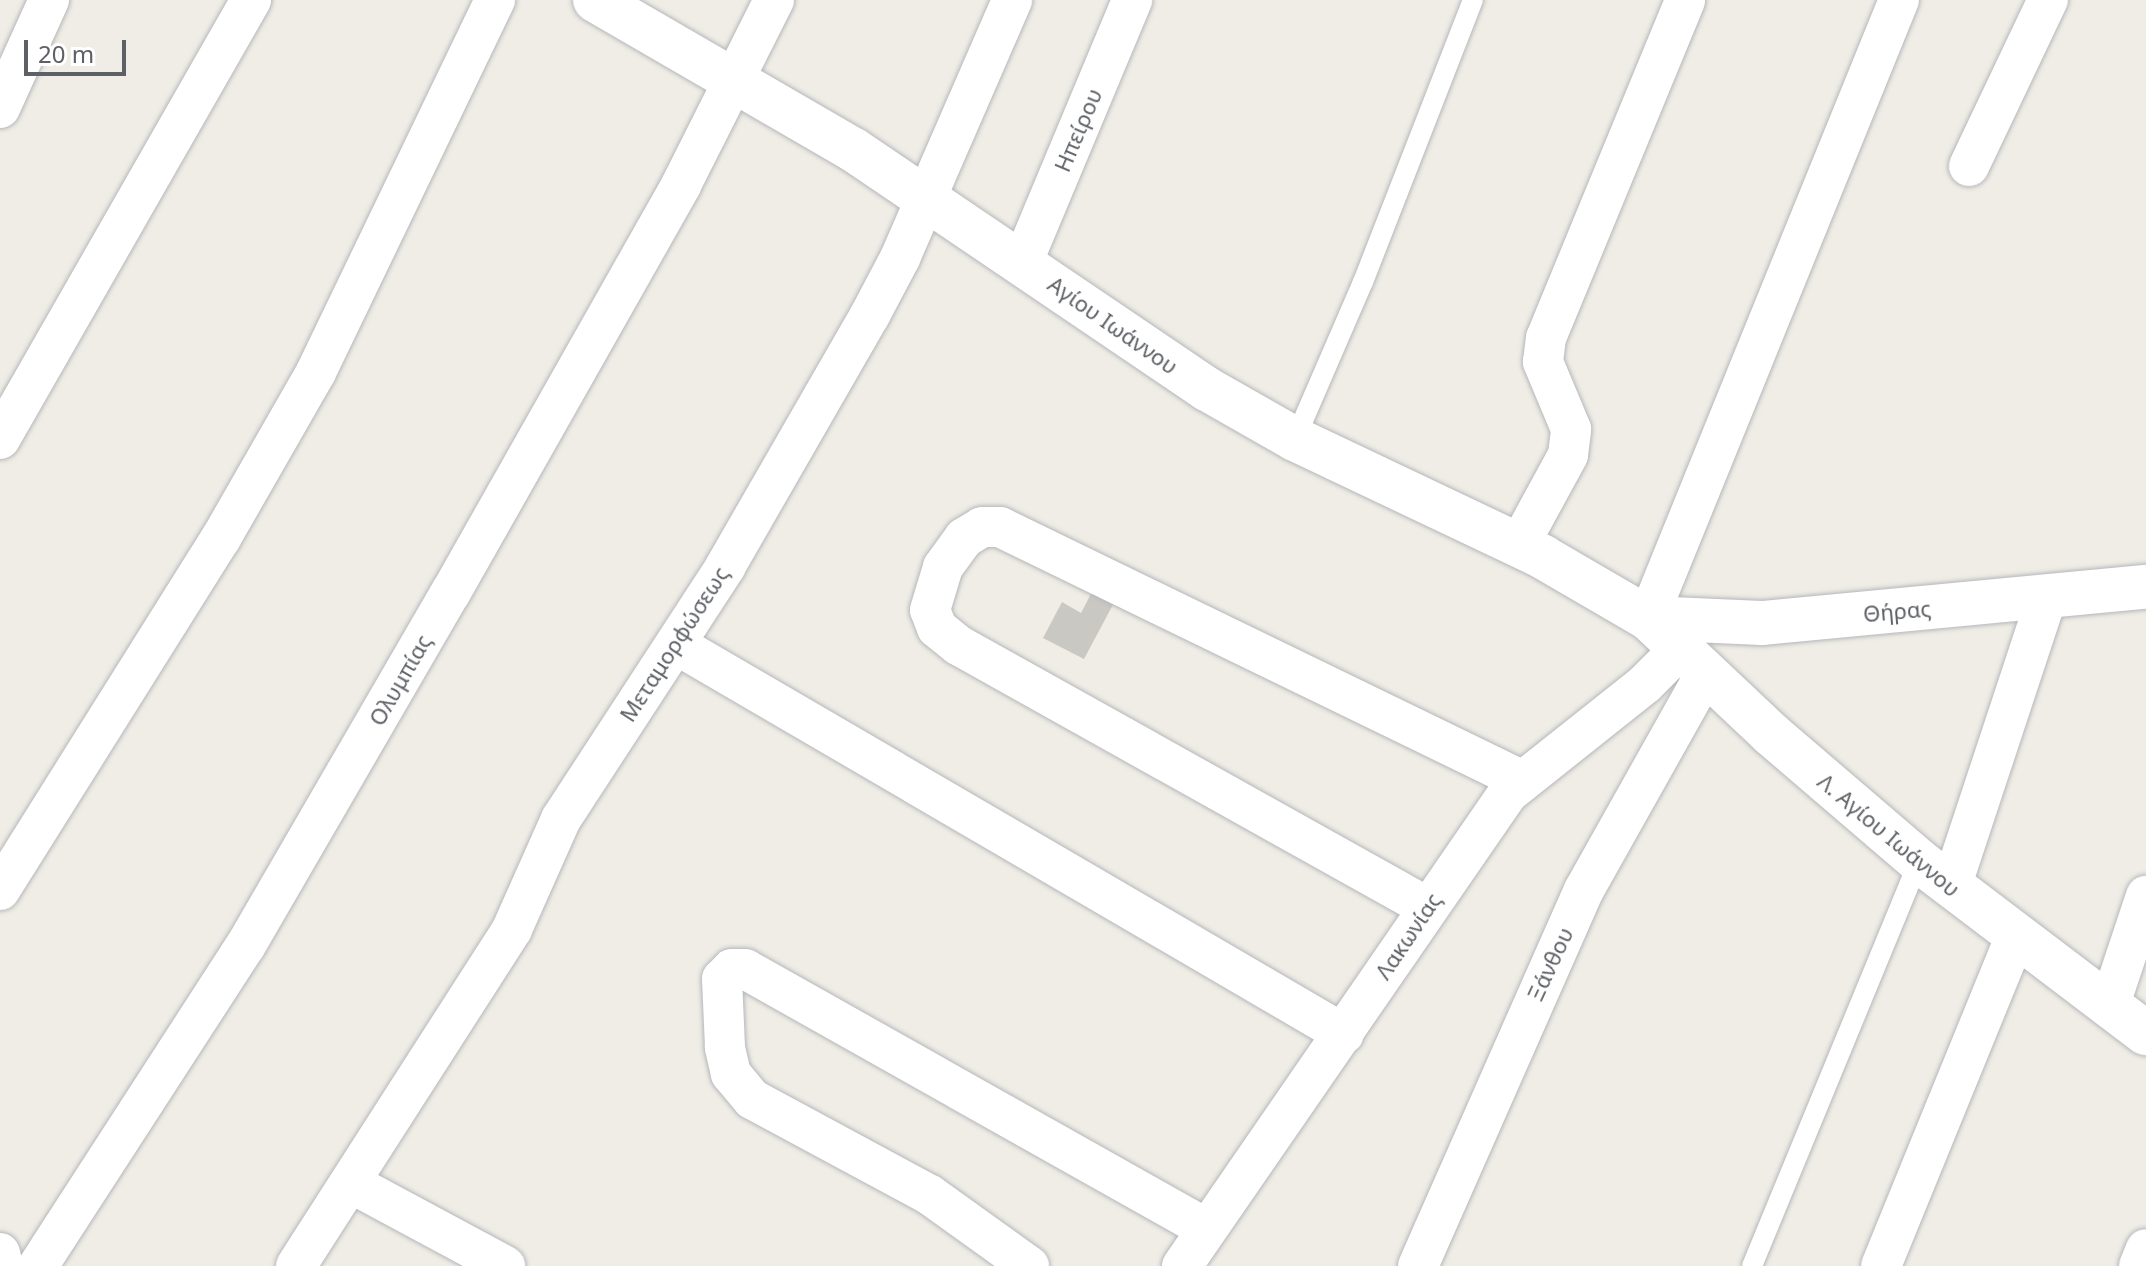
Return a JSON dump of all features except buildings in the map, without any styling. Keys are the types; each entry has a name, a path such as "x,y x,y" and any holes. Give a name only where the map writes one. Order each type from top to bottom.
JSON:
{"street":[{"path":"0,108 49,0"},
{"path":"0,439 251,0"},
{"path":"0,890 221,538 316,372 495,0"},
{"name":"Αγίου Ιωάννου","path":"595,0 736,78 1023,261 1157,358 1295,439 1519,545 1648,618"},
{"name":"Ολυμπίας","path":"38,1266 246,945 681,185 774,0"},
{"name":"Μεταμορφώσεως","path":"296,1266 512,929 568,808 677,645 870,315 925,199 1012,0"},
{"name":"Ηπείρου","path":"1023,261 1132,0"},
{"path":"1519,545 1568,455 1571,429 1543,362 1546,338 1685,0"},
{"path":"1648,618 1899,0"},
{"path":"1969,166 2048,0"},
{"path":"1427,907 958,645 937,628 930,610 943,567 964,538 982,527 1000,527 1521,780"},
{"name":"Θήρας","path":"1648,618 1762,623 2047,596 2143,578"},
{"path":"1935,874 2047,596"},
{"name":"Λ. Αγίου Ιωάννου","path":"1648,618 1935,874 2146,1033"},
{"path":"677,645 1344,1034"},
{"name":"Λακωνίας","path":"1182,1266 1344,1034 1427,907 1521,780 1634,694 1693,661"},
{"name":"Ξάνθου","path":"1418,1266 1584,890 1693,661"},
{"path":"2110,1004 2146,896"},
{"path":"1881,1266 2015,937"},
{"path":"1029,1266 930,1195 752,1099 731,1074 722,979 732,969 745,969 1207,1229"},
{"path":"351,1183 505,1266"},
{"path":"2139,1266 2146,1249"},
{"path":"0,1253 3,1266"}],"lane":[{"path":"1295,439 1363,282 1473,0"},
{"path":"1752,1266 1935,874"}]}
